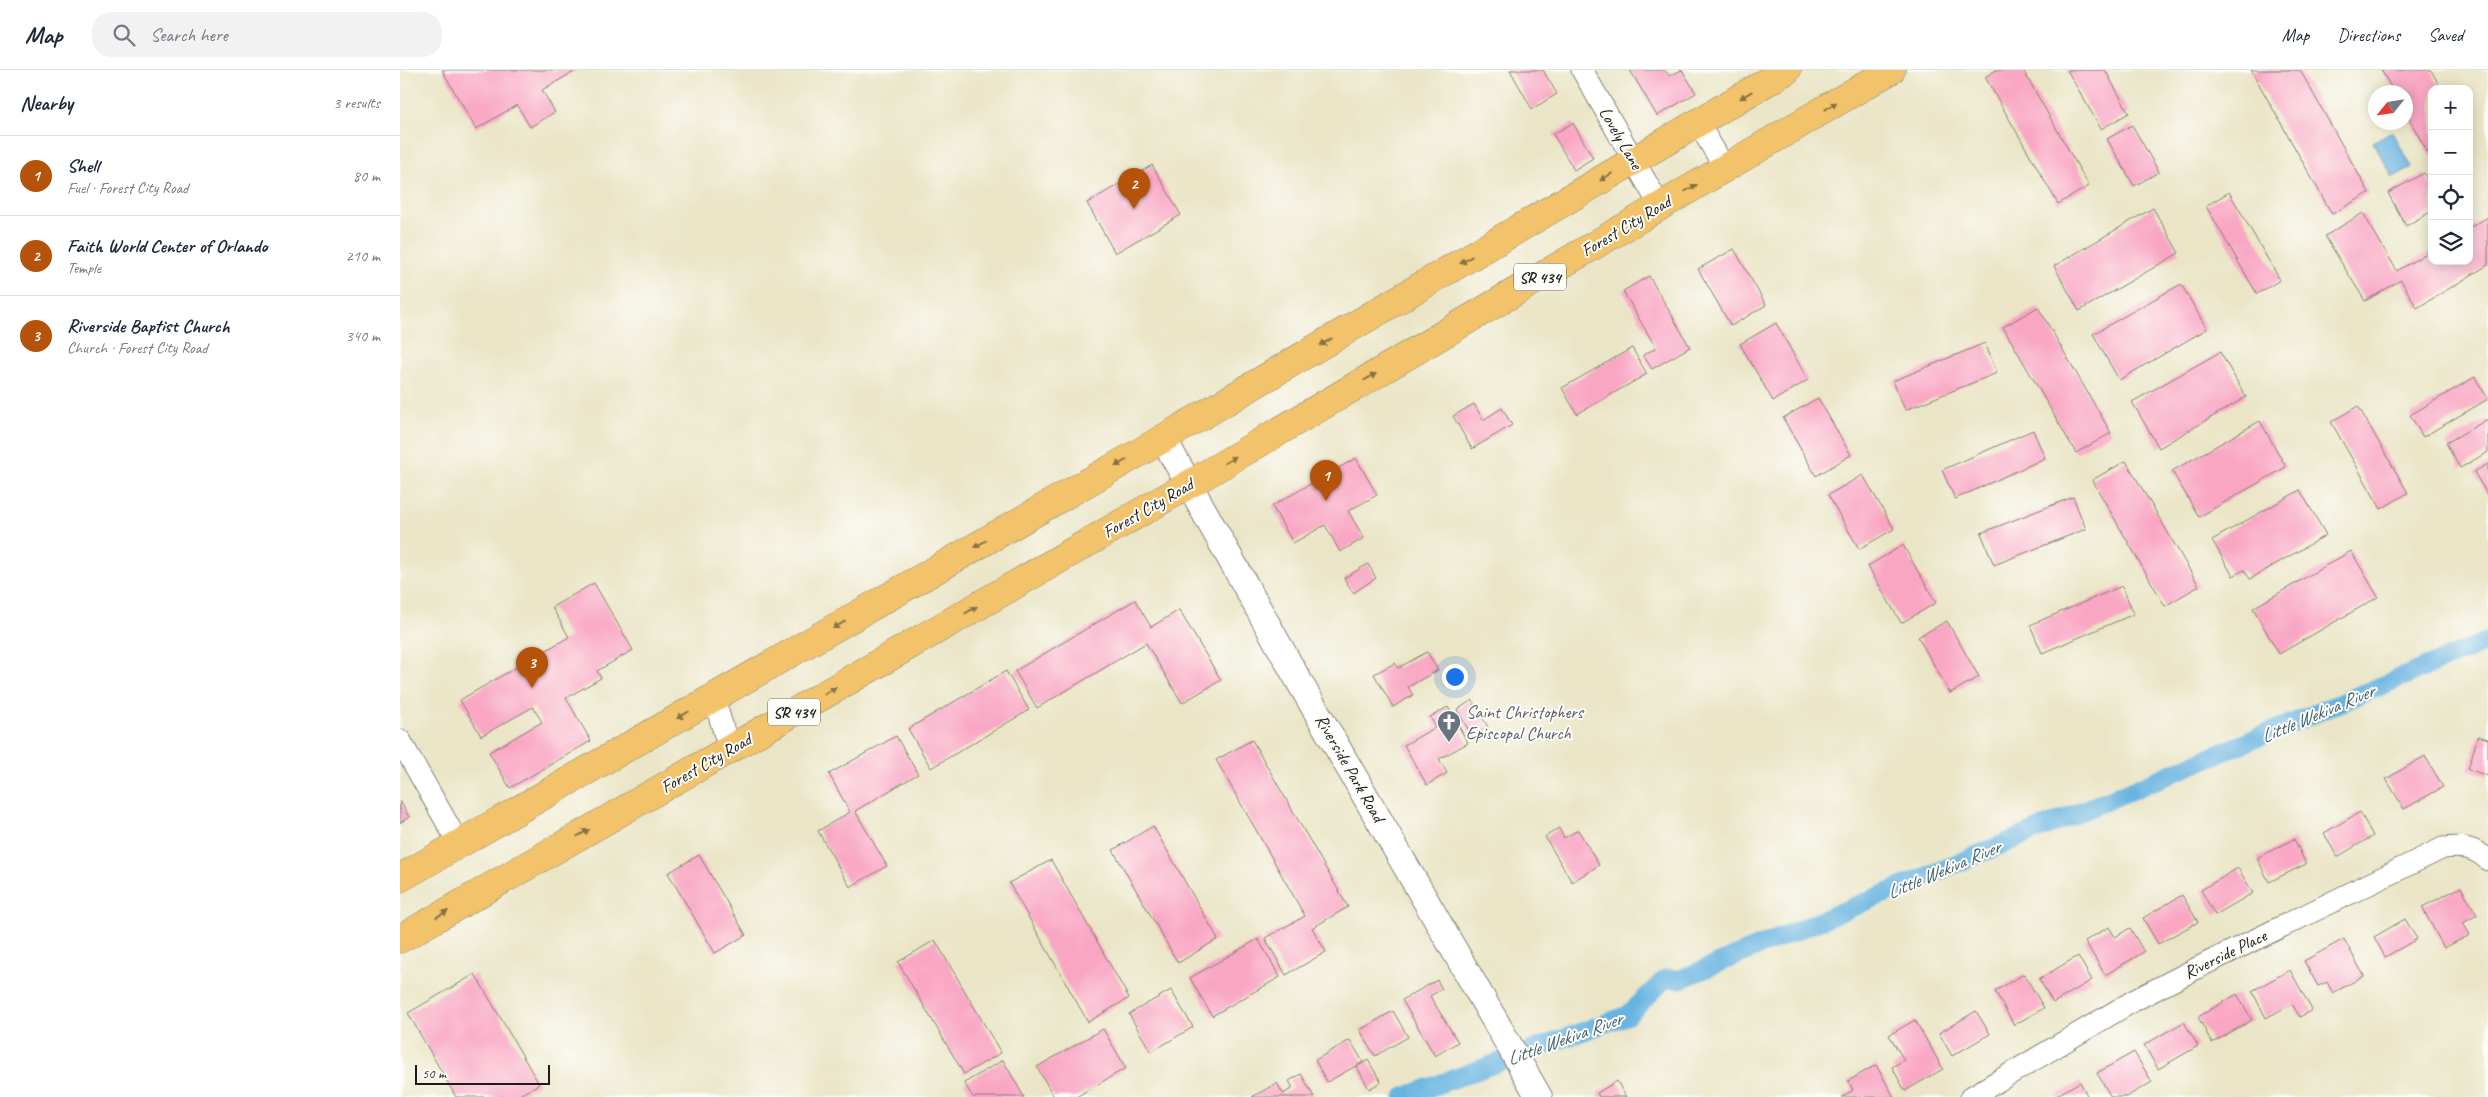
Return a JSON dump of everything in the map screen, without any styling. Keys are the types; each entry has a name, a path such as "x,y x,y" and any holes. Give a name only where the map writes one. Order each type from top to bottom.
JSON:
{"main road":[{"path":"400,878 1163,438 1788,70"},
{"name":"Forest City Road","path":"400,939 1188,485 1891,70"}],"street":[{"name":"Lovely Lane","path":"1582,70 1660,206"},
{"path":"1698,123 1725,168"},
{"name":"Riverside Park Road","path":"1163,438 1188,485 1539,1097"},
{"path":"714,698 729,750"},
{"path":"400,740 459,844"},
{"name":"Riverside Place","path":"1971,1097 2135,1000 2443,848 2464,846 2480,852 2488,860"}],"water":[{"path":"2392,131 2412,167 2393,177 2373,142"}],"building":[{"path":"442,70 577,70 542,90 555,112 530,127 517,105 476,129"},
{"path":"1510,70 1543,70 1557,94 1532,109"},
{"path":"1630,70 1665,70 1669,76 1682,70 1696,93 1657,116"},
{"path":"1996,70 2023,70 2089,186 2058,204 1985,77"},
{"path":"2067,70 2105,70 2129,113 2101,129"},
{"path":"2251,70 2300,70 2369,193 2332,214"},
{"path":"2381,70 2431,70 2439,85 2428,85 2428,153 2413,126 2413,85 2390,85"},
{"path":"1573,123 1593,158 1574,170 1553,134"},
{"path":"2132,125 2159,172 2134,186 2107,139"},
{"path":"1152,165 1181,215 1115,253 1087,203"},
{"path":"2424,173 2428,180 2428,213 2406,226 2388,193"},
{"path":"2229,192 2280,280 2257,294 2206,206"},
{"path":"2153,208 2179,253 2079,311 2054,266"},
{"path":"2363,213 2397,271 2428,252 2428,265 2473,265 2473,226 2488,217 2488,265 2417,308 2401,280 2365,301 2325,236"},
{"path":"1734,249 1766,305 1731,326 1698,269"},
{"path":"1649,276 1690,347 1652,369 1643,355 1656,348 1623,291"},
{"path":"2181,284 2207,329 2119,380 2093,334"},
{"path":"2038,307 2111,433 2076,453 2003,327"},
{"path":"1776,323 1808,380 1773,401 1740,344"},
{"path":"1985,343 1997,373 1905,410 1893,381"},
{"path":"1632,348 1647,374 1577,414 1562,388"},
{"path":"2220,352 2246,397 2159,448 2132,402"},
{"path":"2475,377 2488,399 2423,437 2410,415"},
{"path":"1818,398 1851,455 1816,476 1783,418"},
{"path":"1474,404 1483,420 1502,408 1512,425 1472,449 1453,416"},
{"path":"2358,406 2408,493 2381,509 2331,422"},
{"path":"2488,419 2488,452 2460,468 2446,443"},
{"path":"2260,421 2286,467 2199,517 2172,471"},
{"path":"2033,430 2045,458 1955,499 1942,470"},
{"path":"1356,458 1377,495 1348,511 1364,538 1340,552 1325,525 1293,543 1272,506"},
{"path":"2126,461 2199,586 2165,606 2092,480"},
{"path":"2488,464 2488,496 2474,472"},
{"path":"1863,475 1894,529 1859,549 1828,495"},
{"path":"2300,490 2326,535 2250,579 2244,570 2233,576 2212,540"},
{"path":"2073,497 2086,529 1994,565 1981,533"},
{"path":"1903,545 1936,603 1901,623 1868,566"},
{"path":"2351,551 2378,597 2279,654 2253,608"},
{"path":"1368,564 1376,578 1353,593 1344,578"},
{"path":"594,583 633,650 597,671 601,678 566,698 591,741 510,788 489,752 542,722 533,707 481,736 460,700 569,637 552,607"},
{"path":"2122,586 2134,614 2042,653 2030,625"},
{"path":"1135,600 1151,627 1179,610 1221,680 1182,703 1146,643 1037,708 1015,671"},
{"path":"1947,621 1979,677 1950,693 1918,637"},
{"path":"1427,652 1438,670 1408,687 1413,695 1393,707 1374,674 1395,663 1398,668"},
{"path":"1006,671 1029,710 931,768 908,729"},
{"path":"1472,700 1488,727 1472,736 1457,710"},
{"path":"1448,707 1468,743 1439,759 1447,773 1427,785 1404,745 1436,727 1430,717"},
{"path":"896,736 918,774 855,811 887,866 850,887 818,831 850,812 829,774"},
{"path":"2478,736 2488,739 2488,776 2468,769"},
{"path":"1252,740 1348,907 1312,928 1326,952 1286,975 1265,938 1305,916 1216,760"},
{"path":"2425,756 2443,787 2404,809 2386,779"},
{"path":"400,801 409,817 400,823"},
{"path":"2360,812 2373,836 2337,857 2324,833"},
{"path":"1153,826 1218,939 1178,963 1113,850"},
{"path":"1559,828 1564,838 1578,830 1599,865 1572,882 1545,837"},
{"path":"2294,839 2306,864 2269,882 2257,858"},
{"path":"699,855 746,935 715,953 668,873"},
{"path":"1051,860 1129,998 1088,1022 1009,883"},
{"path":"2238,868 2253,893 2215,915 2201,890"},
{"path":"2461,887 2477,915 2463,923 2470,935 2444,948 2422,907"},
{"path":"2182,895 2198,922 2158,944 2143,918"},
{"path":"2405,919 2417,939 2385,957 2374,937"},
{"path":"2109,927 2115,937 2130,928 2144,952 2105,975 2085,941"},
{"path":"1258,939 1280,977 1212,1016 1190,978"},
{"path":"2344,939 2364,976 2333,993 2327,982 2318,986 2304,961"},
{"path":"935,940 1001,1053 964,1074 898,962"},
{"path":"2078,956 2092,980 2053,1003 2039,979"},
{"path":"2290,970 2312,1010 2300,1017 2292,1004 2266,1018 2252,991"},
{"path":"475,974 539,1084 516,1097 456,1097 408,1013"},
{"path":"2024,974 2044,1008 2014,1025 1995,991"},
{"path":"1437,980 1442,989 1430,996 1458,1042 1435,1056 1402,1000"},
{"path":"1171,990 1193,1027 1151,1052 1129,1014"},
{"path":"2237,994 2252,1020 2212,1043 2198,1017"},
{"path":"1393,1011 1408,1037 1375,1056 1360,1030"},
{"path":"1976,1011 1990,1034 1952,1056 1939,1033"},
{"path":"1915,1020 1943,1069 1905,1091 1892,1067 1904,1060 1889,1035"},
{"path":"2184,1022 2198,1046 2158,1069 2144,1045"},
{"path":"1103,1029 1126,1068 1076,1097 1054,1097 1037,1067"},
{"path":"1350,1040 1363,1062 1327,1082 1315,1060"},
{"path":"2134,1052 2152,1082 2126,1097 2111,1097 2097,1073"},
{"path":"1003,1060 1024,1097 973,1097 964,1083"},
{"path":"1368,1060 1381,1082 1369,1089 1357,1067"},
{"path":"1876,1065 1894,1097 1842,1097 1853,1090 1848,1081"},
{"path":"1301,1074 1314,1097 1252,1097 1277,1083 1283,1094 1293,1088 1289,1081"},
{"path":"1617,1081 1626,1097 1599,1097 1597,1093"},
{"path":"2080,1082 2088,1097 2054,1097"}],"waterway":[{"name":"Little Wekiva River","path":"1404,1097 1628,1015 1665,979 1681,979 2488,641"}],"place":[{"name":"Faith World Center of Orlando","path":"1134,209"},
{"name":"Shell","path":"1326,501"},
{"name":"Riverside Baptist Church","path":"532,688"},
{"name":"Saint Christophers Episcopal Church","path":"1449,743"}]}
